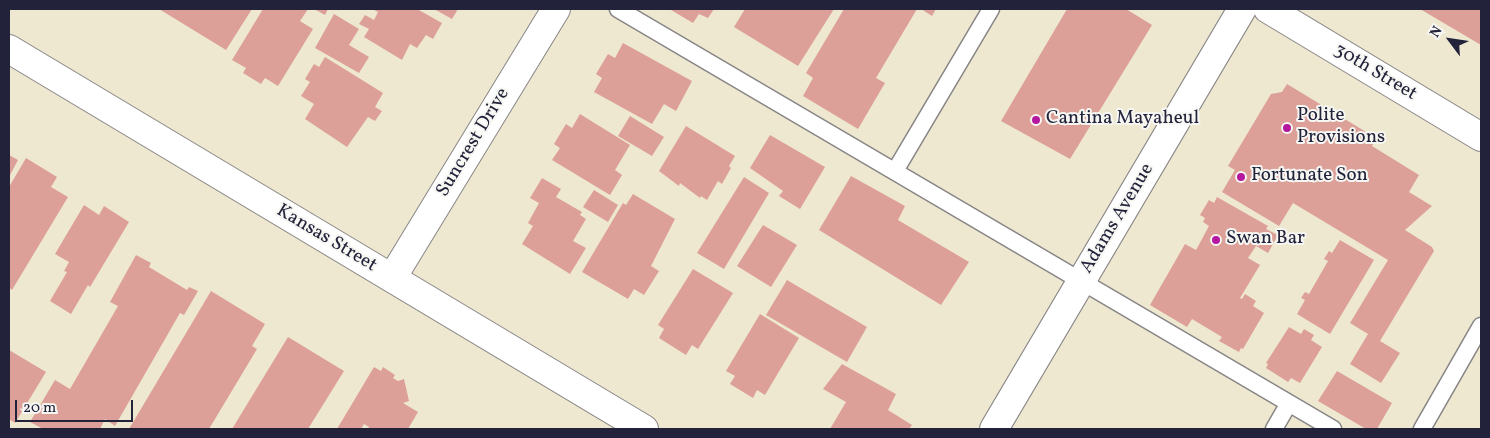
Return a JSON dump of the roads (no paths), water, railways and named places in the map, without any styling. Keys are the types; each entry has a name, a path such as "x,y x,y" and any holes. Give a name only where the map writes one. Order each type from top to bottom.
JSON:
{"street":[{"name":"Suncrest Drive","path":"392,278 556,9"},
{"name":"Adams Avenue","path":"994,429 1242,9"},
{"name":"30th Street","path":"1268,9 1481,137"},
{"name":"Kansas Street","path":"9,49 644,429"}],"lane":[{"path":"618,9 1333,429"},
{"path":"894,171 991,9"},
{"path":"1422,429 1481,326"},
{"path":"1274,429 1289,404"}],"place":[{"name":"Cantina Mayaheul","path":"1036,120"},
{"name":"Polite Provisions","path":"1287,128"},
{"name":"Fortunate Son","path":"1241,177"},
{"name":"Swan Bar","path":"1216,240"}]}
